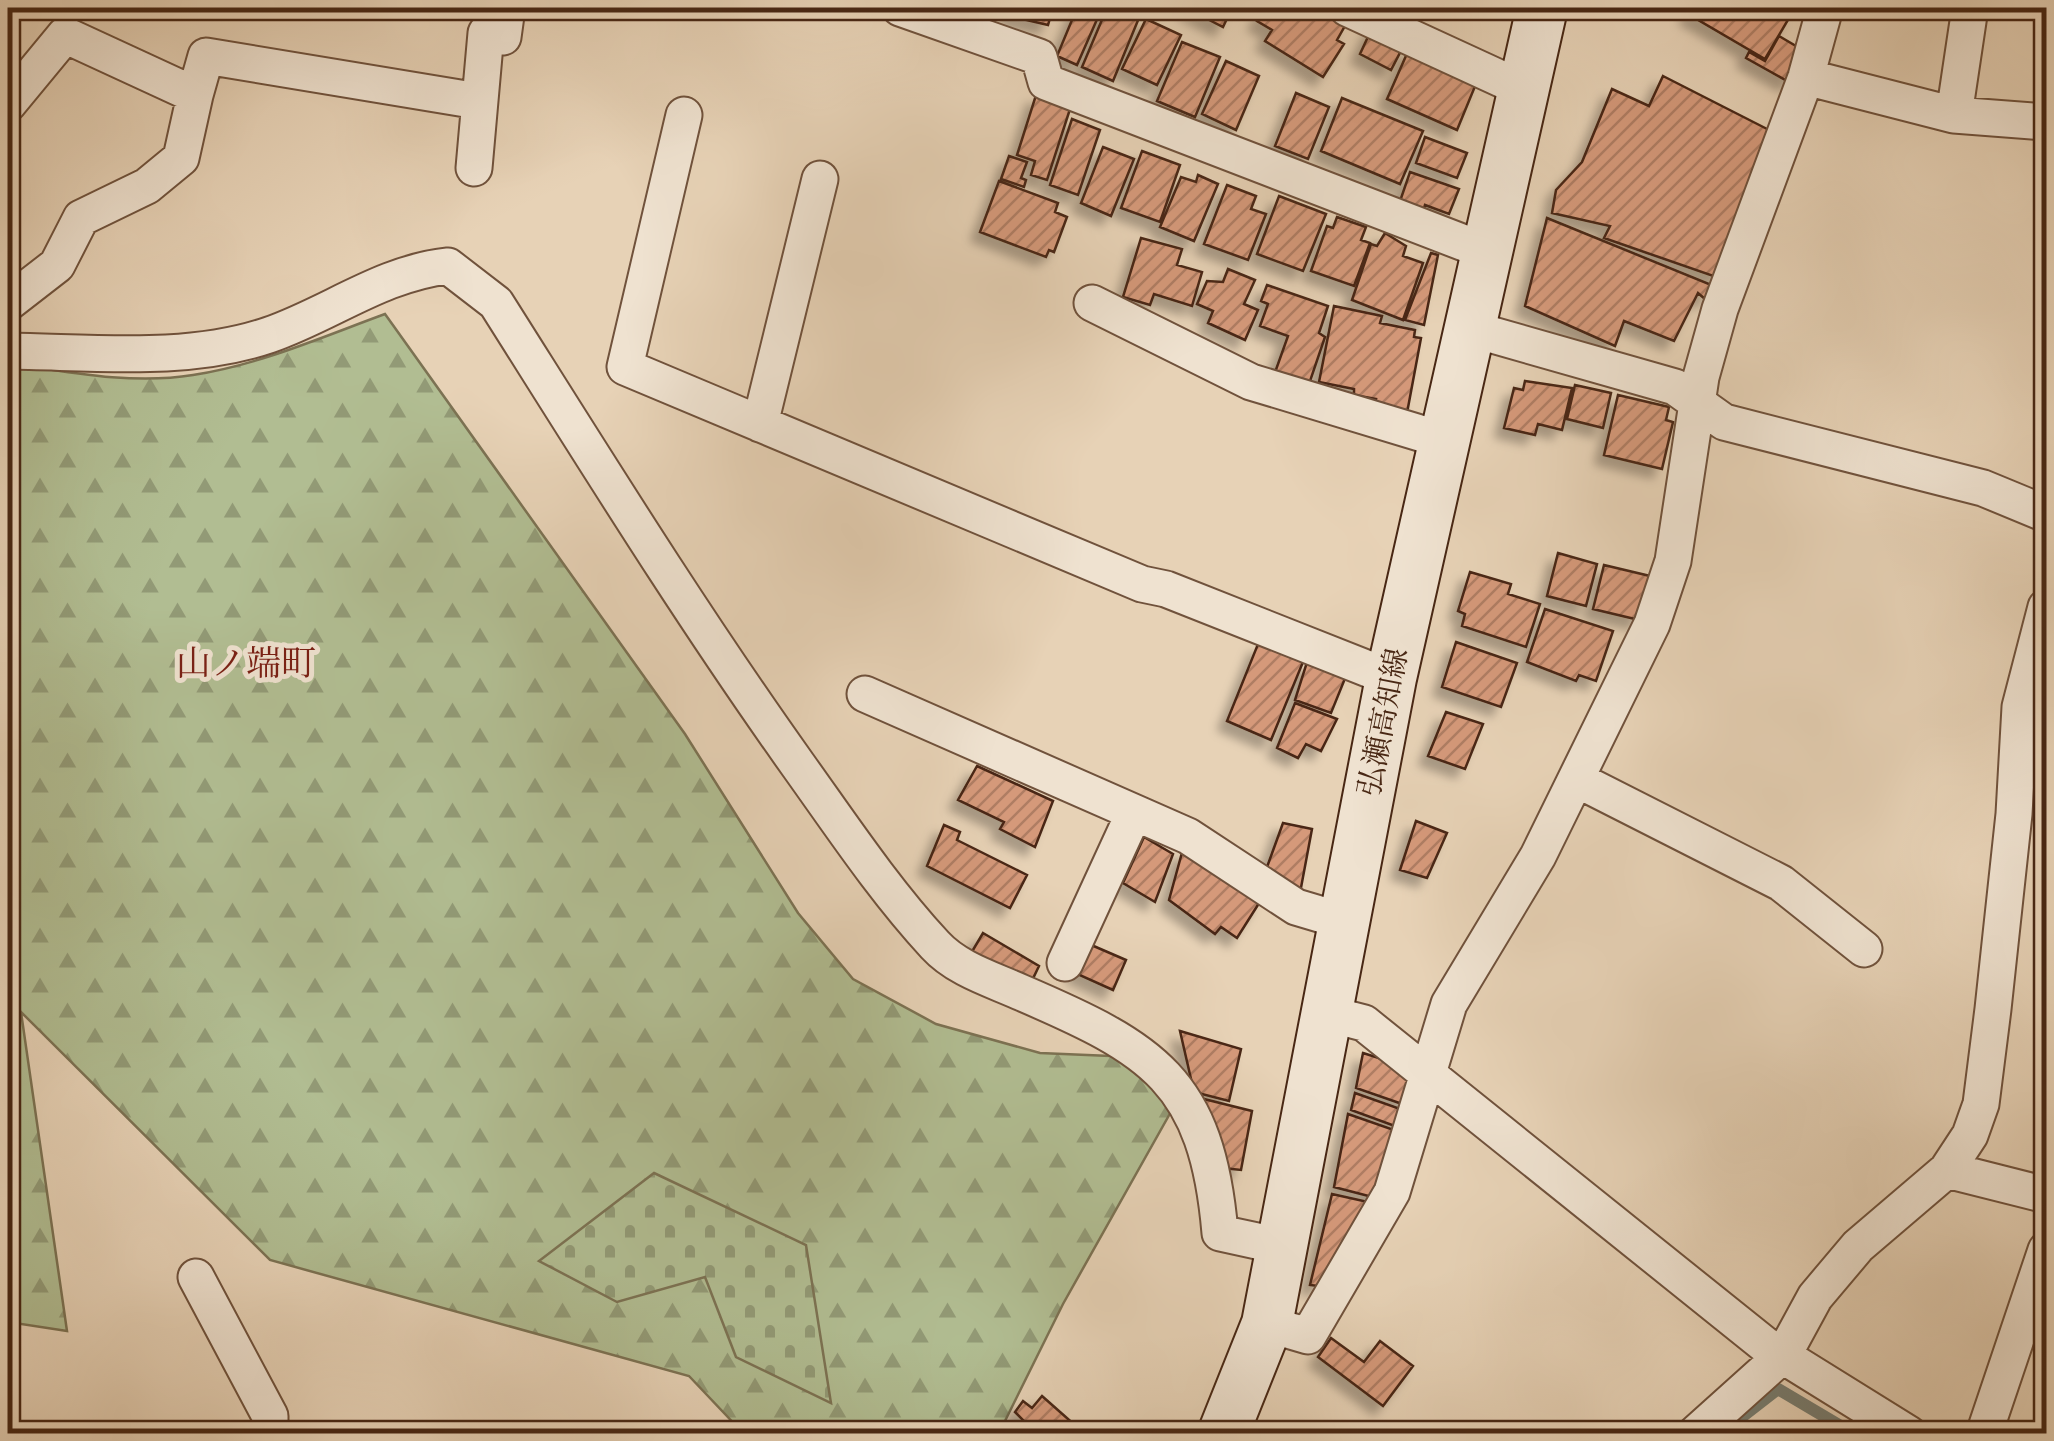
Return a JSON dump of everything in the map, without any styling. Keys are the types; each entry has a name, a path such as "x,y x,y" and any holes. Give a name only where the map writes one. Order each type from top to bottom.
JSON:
{"main road":[{"name":"弘瀬高知線","path":"1222,1434 1229,1427 1266,1324 1390,678 1542,8"}],"street":[{"path":"474,168 486,33 503,37 507,8"},
{"path":"900,8 1039,57 1046,82 1485,251"},
{"path":"1348,8 1523,89"},
{"path":"1266,1324 1308,1336 1392,1192 1449,1004 1538,856 1652,624 1673,561 1702,377 1720,310 1806,77 1825,8"},
{"path":"1954,115 1970,8"},
{"path":"8,104 65,36 195,95"},
{"path":"8,303 57,265 81,218 147,186 181,158 206,56 478,100"},
{"path":"1806,77 1954,115 2046,122"},
{"path":"684,115 625,367 1142,584 1166,589 1390,678"},
{"path":"760,424 820,179"},
{"path":"8,351 191,352 268,336 412,270 448,266 496,303 711,643 852,840 937,948 964,968 1134,1046 1159,1067 1188,1101 1203,1138 1212,1164 1220,1234 1280,1246"},
{"path":"1092,303 1251,382 1444,440"},
{"path":"1468,328 1675,388 1724,422 1983,488 2046,514"},
{"path":"1695,1434 1784,1354 1815,1297 1858,1246 1947,1170 1970,1135 1981,1104 2014,814 2020,707 2046,607"},
{"path":"864,694 1188,836 1296,907 1343,921"},
{"path":"1576,779 1781,883 1864,949"},
{"path":"1066,963 1134,813"},
{"path":"1326,1013 1364,1023 1764,1344 1909,1434"},
{"path":"1947,1170 2046,1194"},
{"path":"1984,1434 2046,1250"},
{"path":"196,1278 270,1416 270,1434"}],"green space":[{"path":"385,314 685,734 798,913 853,979 936,1024 1040,1053 1134,1057 1177,1101 1063,1304 999,1433 743,1433 689,1376 270,1260 21,1012 67,1331 8,1322 8,363 123,378 170,378 266,357"},
{"path":"654,1173 806,1245 831,1403 736,1357 705,1277 617,1302 539,1261"}],"building":[{"path":"1011,8 1053,8 1048,25 1009,16"},
{"path":"1077,8 1102,8 1077,65 1057,56"},
{"path":"1107,8 1141,13 1113,81 1082,67"},
{"path":"1186,8 1232,8 1223,27"},
{"path":"1265,8 1311,8 1346,24 1337,40 1344,44 1323,77 1265,41 1272,30 1257,21"},
{"path":"1692,8 1783,8 1792,13 1765,59 1688,14"},
{"path":"1146,19 1181,35 1157,85 1122,69"},
{"path":"1373,26 1405,43 1391,70 1360,54"},
{"path":"1779,36 1806,52 1789,82 1746,58 1749,52 1765,61"},
{"path":"1182,42 1220,57 1195,117 1157,101"},
{"path":"1409,49 1478,79 1457,130 1387,99"},
{"path":"1226,61 1259,76 1236,130 1202,114"},
{"path":"1663,76 1773,132 1719,278 1604,238 1610,226 1552,213 1556,190 1582,162 1612,89 1649,106"},
{"path":"1296,93 1329,107 1308,159 1275,146"},
{"path":"1036,95 1071,106 1047,180 1031,175 1035,161 1017,155"},
{"path":"1342,98 1423,131 1400,184 1321,151"},
{"path":"1072,119 1100,130 1078,195 1050,185"},
{"path":"1425,137 1467,153 1457,178 1416,163"},
{"path":"1103,147 1134,159 1111,216 1081,203"},
{"path":"1142,151 1180,165 1160,222 1121,208"},
{"path":"1009,156 1027,162 1021,178 1026,180 1024,187 1001,179"},
{"path":"1410,172 1459,189 1449,214 1425,205 1422,215 1398,207"},
{"path":"1198,175 1218,184 1194,241 1160,227 1181,177 1196,182"},
{"path":"999,181 1058,203 1055,212 1067,217 1054,252 1049,250 1046,257 980,232"},
{"path":"1227,185 1256,196 1251,209 1266,214 1248,260 1204,244"},
{"path":"1279,196 1326,214 1303,271 1257,254"},
{"path":"1337,217 1366,227 1361,240 1370,243 1354,286 1311,271 1327,226 1333,228"},
{"path":"1547,218 1712,288 1705,299 1698,293 1674,341 1624,321 1615,346 1525,306"},
{"path":"1385,233 1406,246 1403,256 1423,263 1403,320 1352,300 1371,244 1377,246"},
{"path":"1141,238 1182,249 1177,265 1202,272 1192,306 1154,294 1150,305 1123,297"},
{"path":"1431,253 1438,255 1424,325 1405,320"},
{"path":"1228,269 1255,280 1244,304 1258,310 1245,340 1208,323 1213,311 1197,304 1207,281 1223,282"},
{"path":"1267,285 1328,306 1319,333 1325,337 1307,390 1273,378 1288,336 1260,326 1268,304 1261,301"},
{"path":"1334,306 1382,316 1380,323 1415,330 1414,337 1421,338 1407,413 1374,407 1376,399 1354,395 1354,389 1319,382"},
{"path":"1525,381 1572,388 1562,430 1538,424 1535,435 1504,428 1514,388 1523,390"},
{"path":"1575,385 1611,393 1603,428 1567,419"},
{"path":"1618,395 1669,407 1666,420 1673,422 1662,469 1604,455"},
{"path":"1558,553 1597,564 1586,606 1547,596"},
{"path":"1604,565 1650,576 1639,620 1593,609"},
{"path":"1470,572 1511,584 1508,594 1540,604 1526,647 1462,626 1465,614 1458,611"},
{"path":"1545,609 1613,631 1596,681 1579,675 1576,681 1527,662"},
{"path":"1456,642 1517,663 1501,707 1442,687"},
{"path":"1258,644 1303,662 1271,740 1227,721"},
{"path":"1307,662 1346,676 1331,713 1295,700"},
{"path":"1295,703 1337,719 1321,751 1306,744 1298,758 1277,748"},
{"path":"1446,712 1483,724 1465,769 1428,756"},
{"path":"977,766 1053,801 1035,847 1000,829 1004,822 958,800"},
{"path":"1416,821 1447,833 1427,878 1400,870"},
{"path":"1283,823 1312,829 1300,893 1263,878"},
{"path":"944,825 960,832 957,840 1027,875 1010,908 927,866"},
{"path":"1144,837 1173,854 1155,902 1123,883"},
{"path":"1183,849 1261,900 1237,938 1221,927 1215,934 1169,900"},
{"path":"983,933 1039,966 1027,991 967,960"},
{"path":"1089,944 1126,960 1113,990 1075,973"},
{"path":"1180,1031 1241,1049 1229,1101 1194,1092"},
{"path":"1363,1053 1417,1070 1408,1106 1356,1088"},
{"path":"1355,1093 1406,1111 1403,1129 1351,1110"},
{"path":"1204,1099 1252,1111 1241,1170 1223,1168"},
{"path":"1348,1114 1394,1130 1380,1199 1334,1187"},
{"path":"1332,1194 1377,1204 1318,1286 1310,1285"},
{"path":"1331,1338 1364,1362 1380,1341 1413,1366 1383,1406 1318,1357"},
{"path":"1042,1396 1085,1434 1014,1434 1024,1421 1015,1412 1023,1401 1032,1408"}],"waterway":[{"path":"1720,1434 1778,1389 1854,1434"}],"district":[{"name":"山ノ端町","path":"246,663"}]}
